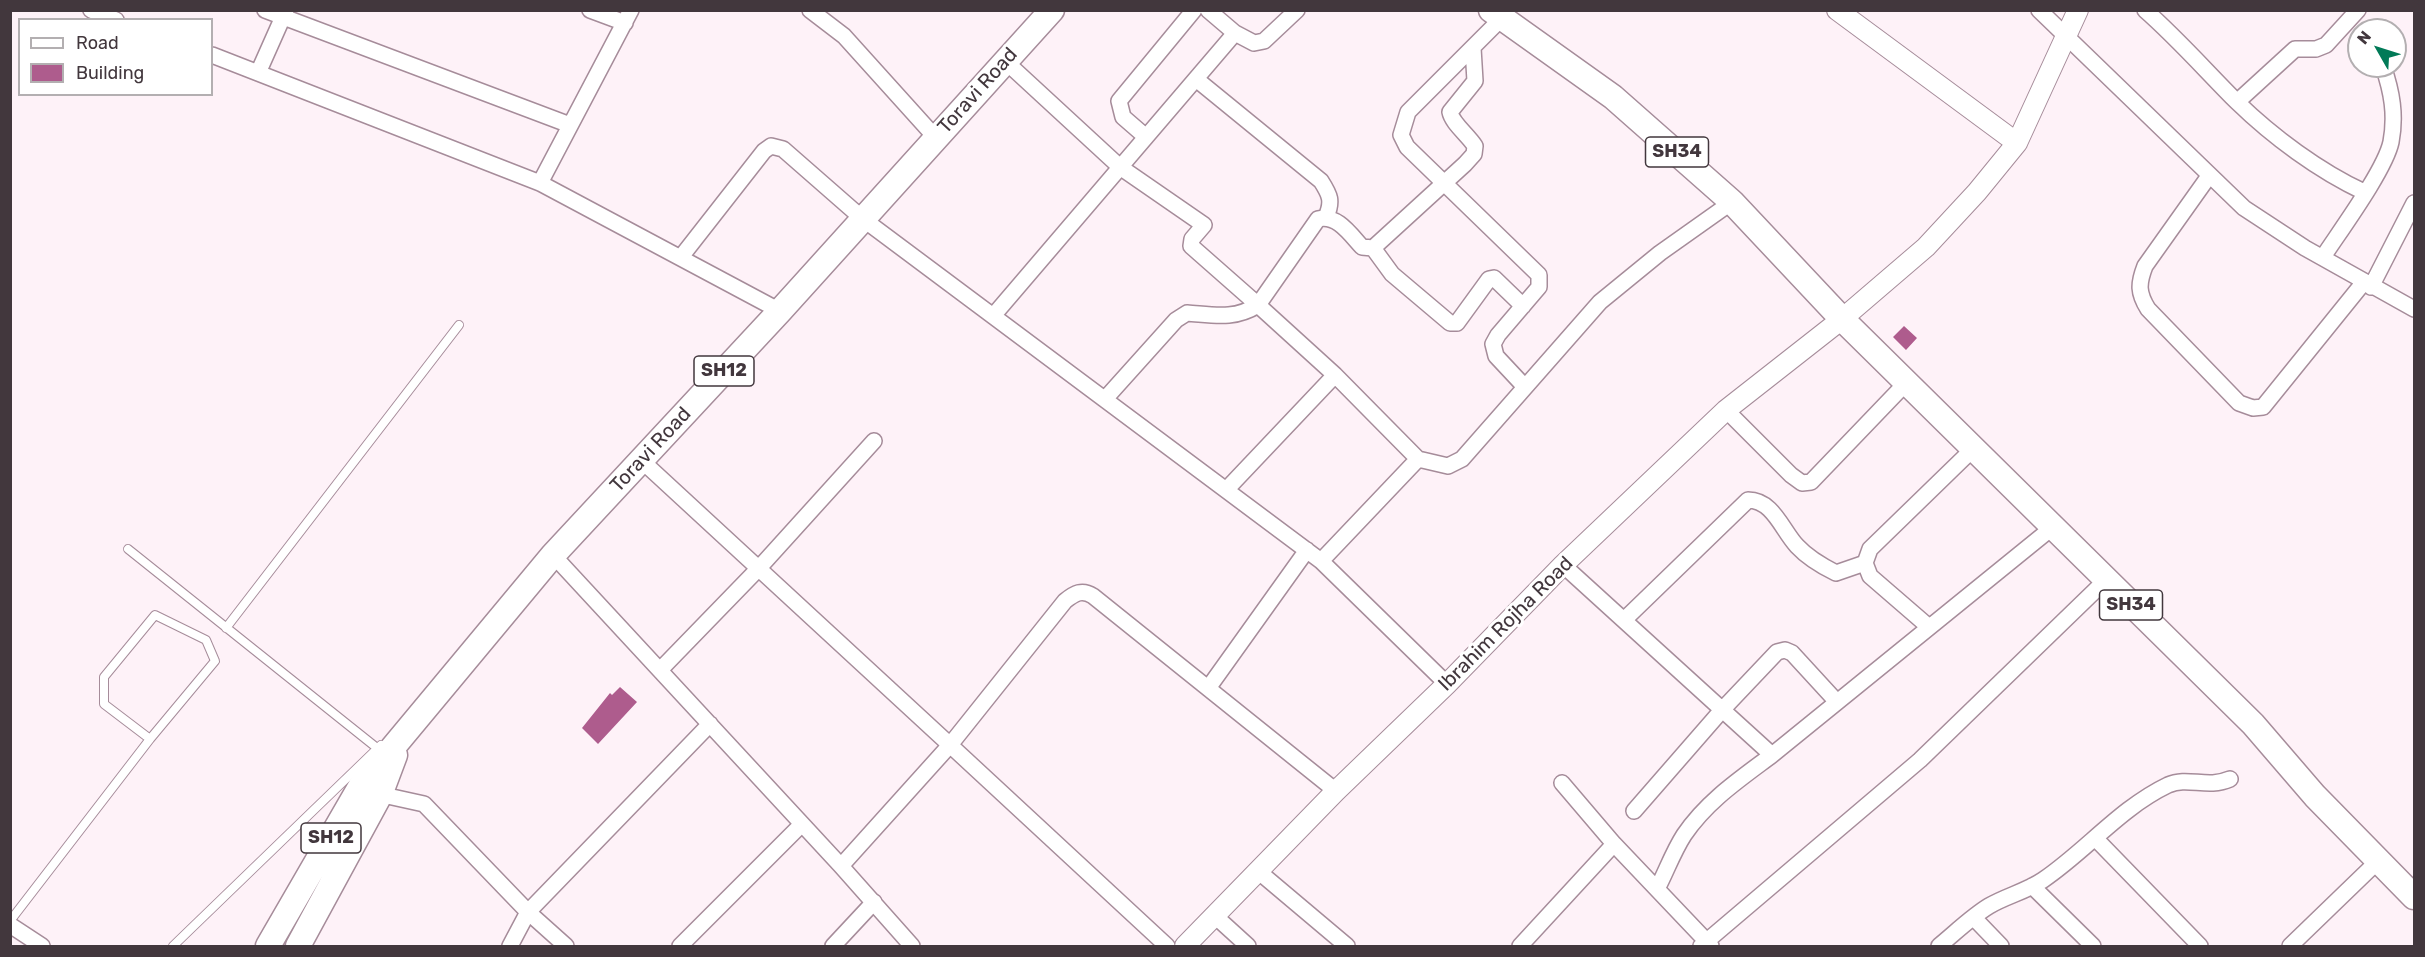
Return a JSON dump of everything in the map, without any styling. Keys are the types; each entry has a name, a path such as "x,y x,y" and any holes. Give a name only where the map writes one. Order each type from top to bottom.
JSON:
{"main road":[{"name":"Toravi Road","path":"268,946 370,791 402,736 553,555 780,311 1052,10"},
{"name":"SH34","path":"1497,14 1613,97 1732,202 1842,319 2253,724 2297,776 2415,897"},
{"name":"Toravi Road","path":"298,946 370,791"}],"street":[{"path":"265,10 284,14 570,125"},
{"path":"540,183 628,17 590,10"},
{"path":"810,10 844,36 936,138"},
{"path":"1146,137 1123,117 1119,101 1194,10"},
{"path":"1208,10 1235,33 1254,43 1264,41 1297,10"},
{"path":"1837,10 2017,142"},
{"path":"2039,10 2244,208 2367,284 2414,308"},
{"name":"Ibrahim Rojha Road","path":"1185,946 1336,791 1448,684 1563,565 1726,410 1842,319 1926,247 1977,192 2017,142 2067,39 2078,10"},
{"path":"2145,10 2196,58 2237,102 2277,136 2339,180 2364,192"},
{"path":"2237,102 2283,57 2295,49 2316,49 2326,45 2358,10"},
{"path":"93,11 111,18"},
{"path":"258,73 284,14"},
{"path":"1497,14 1473,48 1408,112 1401,135 1407,147 1443,184 1539,274 1539,287 1493,345 1496,356 1525,387"},
{"path":"993,316 1235,33"},
{"path":"1105,399 1176,320 1187,313 1228,317 1243,314 1258,305 1318,219 1326,217 1340,223 1362,247 1373,248 1443,184 1474,154 1475,146 1451,117 1450,112 1474,81 1473,48"},
{"path":"213,55 540,183 780,311"},
{"path":"1005,61 1120,167 1204,225 1192,239 1191,246 1335,375 1418,459 1448,466 1462,459 1600,302 1660,253 1732,202"},
{"path":"2323,257 2364,192 2390,145 2393,120 2392,91 2387,78"},
{"path":"1196,79 1321,181 1331,195 1331,205 1326,217"},
{"path":"681,257 764,151 771,146 783,149 863,219 1321,561 1448,684"},
{"path":"2209,176 2145,266 2139,280 2139,294 2148,309 2240,403 2253,408 2263,407 2367,284 2415,202"},
{"path":"1373,248 1392,274 1450,324 1457,323 1465,315 1489,279 1494,278 1523,306"},
{"path":"1226,490 1335,375"},
{"path":"1726,410 1791,475 1802,483 1811,482 1907,382"},
{"path":"660,670 759,568 874,441"},
{"path":"1929,627 1870,576 1865,563 1870,549 1974,448"},
{"path":"1321,561 1418,459"},
{"path":"641,460 1167,946"},
{"path":"1624,620 1748,501 1758,500 1770,509 1797,547 1816,563 1836,573 1865,563"},
{"path":"1657,889 1683,836 1720,794 2053,527"},
{"path":"1209,687 1307,550"},
{"path":"553,555 842,866 912,946"},
{"path":"1563,565 1772,754"},
{"path":"1562,783 1706,945 1920,760 2106,580"},
{"path":"842,866 950,745 1065,601 1075,593 1084,591 1209,687 1336,791"},
{"path":"1634,811 1722,710 1777,652 1785,650 1792,653 1837,702"},
{"path":"510,946 528,912 710,724"},
{"path":"1939,946 1988,907 2042,881 2149,796 2170,784 2185,780 2201,785 2219,784 2230,779"},
{"path":"370,791 424,804 528,912 566,946"},
{"path":"680,946 802,824"},
{"path":"2095,838 2200,946"},
{"path":"1520,946 1614,844"},
{"path":"2290,946 2378,861"},
{"path":"1258,871 1347,946"},
{"path":"2032,886 2093,946"},
{"path":"833,946 874,902"},
{"path":"1215,916 1248,946"},
{"path":"1974,918 2001,946"},
{"path":"10,923 42,946"}],"lane":[{"path":"226,628 459,325"},
{"path":"128,549 377,748"},
{"path":"10,923 150,739 215,662 206,640 155,615 104,677 104,704 150,739"},
{"path":"173,946 377,748 402,736"}],"building":[{"path":"1904,326 1917,338 1906,350 1893,337"},
{"path":"620,687 637,702 598,744 582,728 610,693 612,695"}]}
